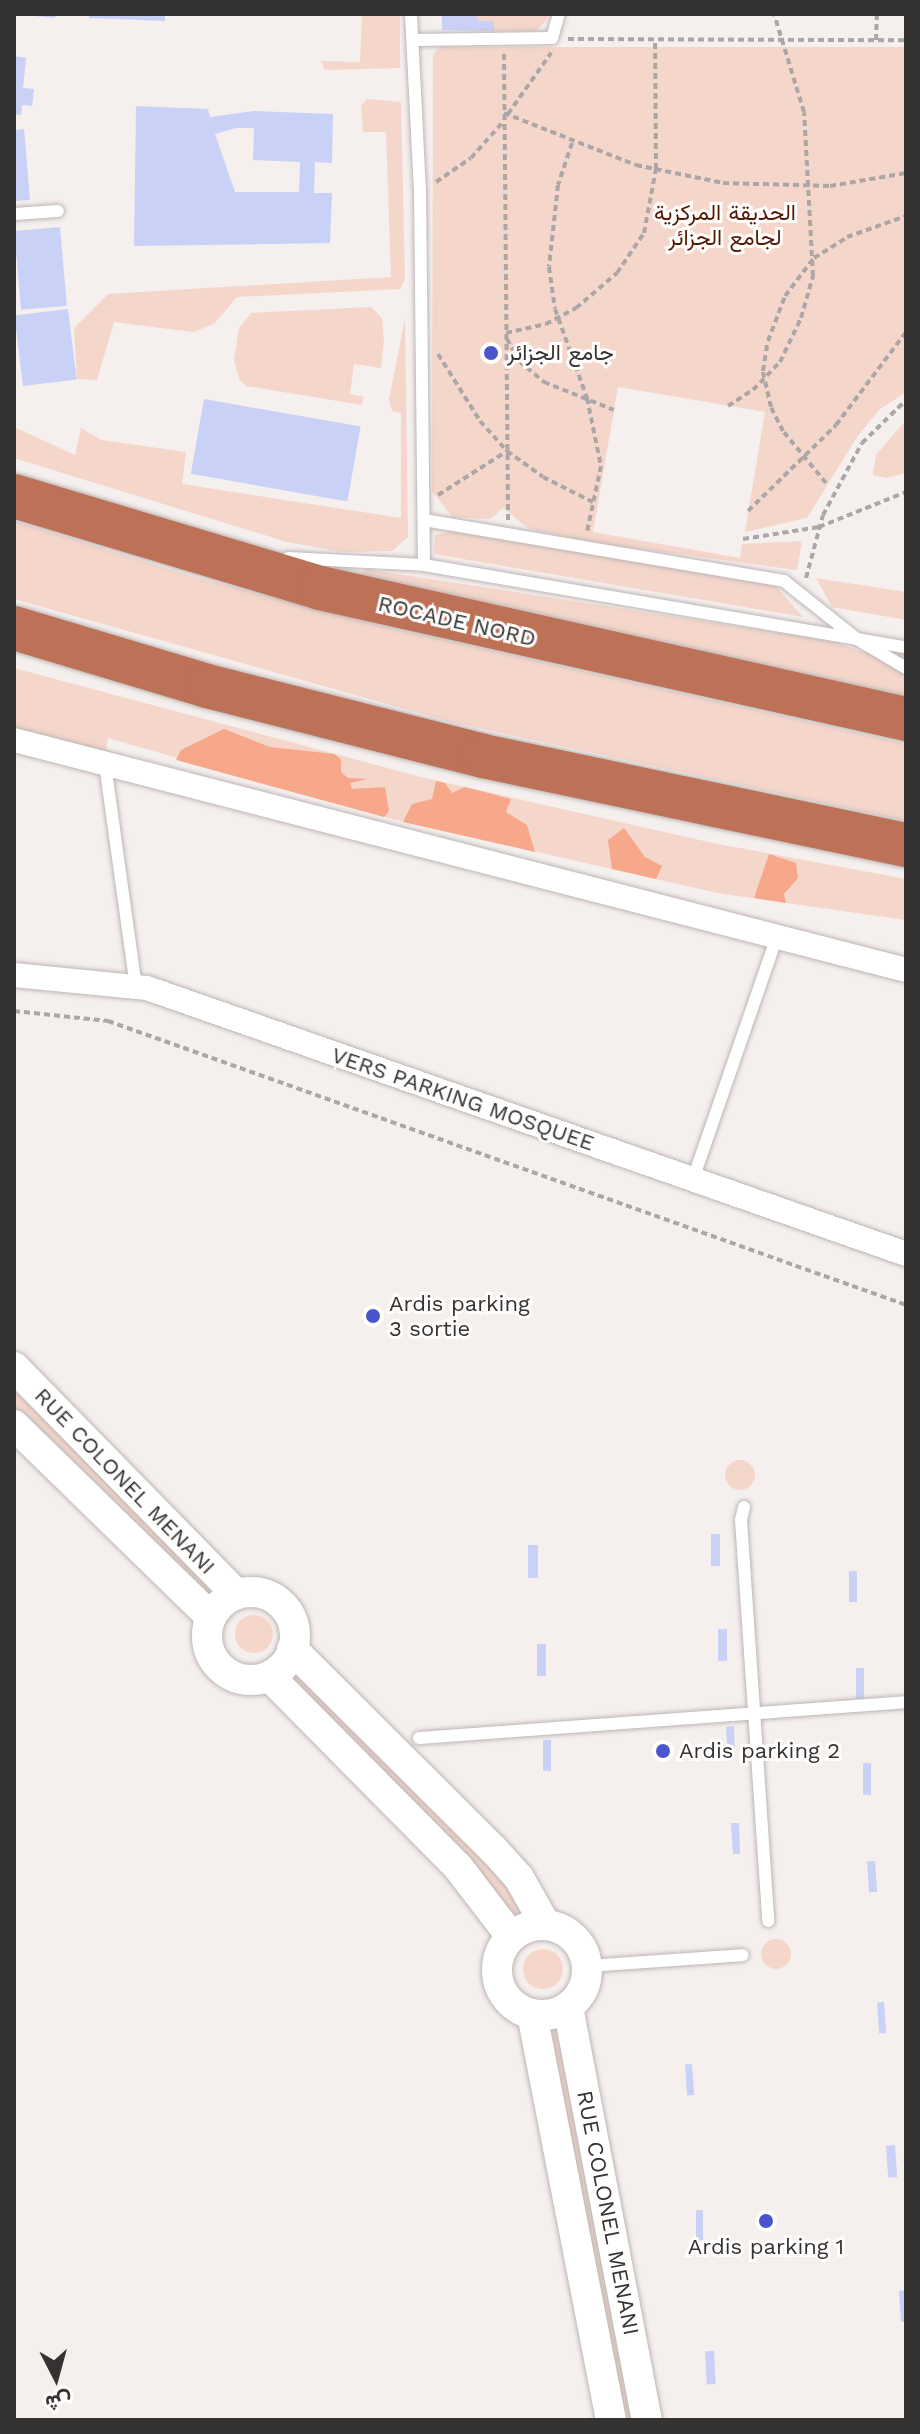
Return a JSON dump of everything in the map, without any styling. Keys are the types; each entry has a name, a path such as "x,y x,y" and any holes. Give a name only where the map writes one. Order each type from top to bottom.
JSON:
{"highway":[{"name":"ROCADE NORD","path":"14,496 335,592 906,719"},
{"path":"14,628 207,686 613,787 906,845"},
{"path":"14,649 198,702 470,767 613,787"}],"street":[{"path":"14,740 906,970"},
{"name":"VERS PARKING MOSQUEE","path":"14,975 136,987 906,1254"},
{"name":"RUE COLONEL MENANI","path":"14,1367 236,1594"},
{"name":"RUE COLONEL MENANI","path":"14,1425 211,1617"},
{"path":"253,1592 283,1606 293,1622 292,1649 269,1676 237,1678 222,1669 208,1648 211,1617 236,1594 253,1592"},
{"path":"292,1649 493,1849 519,1878 545,1924 578,1942 587,1966 579,1996 568,2007 532,2014 508,2000 500,1988 497,1960 511,1936 545,1924"},
{"path":"269,1676 458,1867 511,1936"},
{"name":"RUE COLONEL MENANI","path":"568,2007 647,2420"},
{"name":"RUE COLONEL MENANI","path":"532,2014 611,2420"}],"lane":[{"path":"411,14 420,189 424,565"},
{"path":"413,40 547,39 558,32 559,14"},
{"path":"14,214 58,211"},
{"path":"56,509 140,519 267,555 424,565 906,647"},
{"path":"424,520 581,544 784,581 857,639 906,668"},
{"path":"806,584 810,599"},
{"path":"105,764 136,987"},
{"path":"693,1179 777,937"},
{"path":"744,1507 741,1520 768,1921"},
{"path":"419,1738 906,1702"},
{"path":"587,1966 743,1955"}],"path":[{"path":"728,406 765,379 780,362 801,318 814,258 802,99 785,39 774,14"},
{"path":"876,40 877,14"},
{"path":"504,39 507,113"},
{"path":"547,39 906,40"},
{"path":"508,533 505,120 528,81 565,39"},
{"path":"506,335 558,319 605,285 637,246 650,216 656,169 655,39"},
{"path":"507,113 572,143 656,169 723,183 811,187 906,173"},
{"path":"420,189 464,164 505,120"},
{"path":"572,143 551,229 550,276 558,319 588,401 601,466 595,503 581,544"},
{"path":"826,483 776,418 765,379 765,351 779,308 814,258 847,237 906,218 906,307"},
{"path":"422,327 474,413 507,451 543,477 595,503"},
{"path":"748,511 805,458 856,402 906,332"},
{"path":"506,335 534,375 614,410"},
{"path":"806,584 819,527 862,443 906,400"},
{"path":"424,503 507,451"},
{"path":"743,539 819,527 906,492"},
{"path":"14,1011 108,1021 906,1305"}],"green space":[{"path":"362,14 400,14 400,68 325,70 321,61 360,62"},
{"path":"477,14 547,14 547,19 536,31 494,31 494,22 477,21"},
{"name":"الحديقة المركزية لجامع الجزائر","path":"440,47 906,47 906,392 879,410 857,437 807,518 745,532 765,412 618,387 593,532 740,558 742,544 802,541 797,570 597,543 529,529 503,508 490,519 452,517 432,491 433,54"},
{"path":"367,99 401,102 405,279 400,289 237,297 214,324 193,332 114,322 97,380 77,379 74,328 108,294 391,277 386,132 363,132 361,106"},
{"path":"371,307 382,318 384,342 381,368 354,364 350,394 364,397 362,405 246,386 239,379 234,360 239,328 251,313"},
{"path":"405,319 408,537 392,551 342,552 287,542 14,458 14,427 75,455 81,428 101,440 186,452 182,484 401,518 401,413 392,411 389,399"},
{"path":"906,420 906,473 886,478 873,475 876,455"},
{"path":"14,521 191,576 387,627 906,744 906,821 451,722 14,599"},
{"path":"454,531 775,585 803,617 434,554 435,535"},
{"path":"365,569 832,641 894,662 857,639 906,647 906,699 360,575"},
{"path":"816,578 906,592 906,620 832,607"},
{"path":"14,668 421,777 713,843 906,879 906,920 717,893 384,817 108,738 105,755 14,731"},
{"path":"14,1390 223,1591 209,1605 14,1416"},
{"path":"740,1460 746,1461 754,1469 754,1481 746,1489 740,1490 734,1489 726,1481 725,1475 726,1469 734,1461"},
{"path":"254,1615 267,1621 273,1634 267,1647 254,1653 241,1647 235,1634 241,1621"},
{"path":"293,1669 501,1879 527,1917 518,1923 284,1678"},
{"path":"776,1939 782,1940 790,1948 790,1960 782,1968 776,1969 770,1968 762,1960 761,1954 762,1948 770,1940"},
{"path":"543,1949 557,1955 563,1969 557,1983 543,1989 529,1983 523,1969 529,1955"},
{"path":"559,2023 636,2420 623,2420 546,2025"}],"shaded area":[{"path":"224,729 270,747 334,754 341,759 341,772 348,778 367,779 350,783 352,789 385,787 389,811 384,817 176,760 181,750"},
{"path":"436,781 445,783 452,793 465,787 511,799 506,812 527,825 535,852 403,822 412,804 432,799"},
{"path":"624,828 645,857 662,866 656,879 612,869 608,840"},
{"path":"769,854 796,863 798,878 784,894 786,903 754,898"}],"building":[{"path":"14,14 56,14 55,18"},
{"path":"89,14 165,14 165,21 89,18"},
{"path":"442,14 477,14 477,21 494,21 494,31 442,30"},
{"path":"14,56 26,58 23,88 34,89 32,106 22,105 21,115 14,114"},
{"path":"136,106 208,109 210,117 254,111 333,114 332,163 315,162 314,193 332,193 330,243 134,246","holes":["236,128 254,128 253,160 300,162 299,192 235,192 215,134"]},
{"path":"24,129 30,200 14,201 14,130"},
{"path":"60,227 67,306 21,310 14,231"},
{"path":"68,309 77,379 23,386 14,316"},
{"path":"204,399 361,427 347,501 191,474"},
{"path":"711,1534 720,1534 720,1566 711,1566"},
{"path":"528,1545 538,1545 538,1578 528,1578"},
{"path":"849,1571 857,1571 857,1602 849,1602"},
{"path":"718,1629 727,1629 727,1661 718,1661"},
{"path":"537,1644 546,1644 546,1676 537,1676"},
{"path":"856,1668 864,1668 864,1699 856,1699"},
{"path":"734,1726 735,1757 728,1758 726,1727"},
{"path":"543,1740 551,1740 551,1771 543,1771"},
{"path":"863,1763 871,1763 871,1795 863,1795"},
{"path":"731,1823 739,1823 740,1854 733,1854"},
{"path":"875,1861 877,1892 869,1892 867,1862"},
{"path":"877,2002 884,2002 886,2033 879,2033"},
{"path":"685,2064 692,2064 694,2095 687,2095"},
{"path":"895,2145 897,2177 888,2178 886,2146"},
{"path":"696,2210 703,2210 703,2241 696,2241"},
{"path":"906,2290 906,2322 901,2322 899,2291"},
{"path":"705,2351 714,2351 716,2384 707,2384"}],"place":[{"name":"جامع الجزائر","path":"491,353"},
{"name":"Ardis parking 3 sortie","path":"373,1316"},
{"name":"Ardis parking 2","path":"663,1751"},
{"name":"Ardis parking 1","path":"766,2221"}]}
